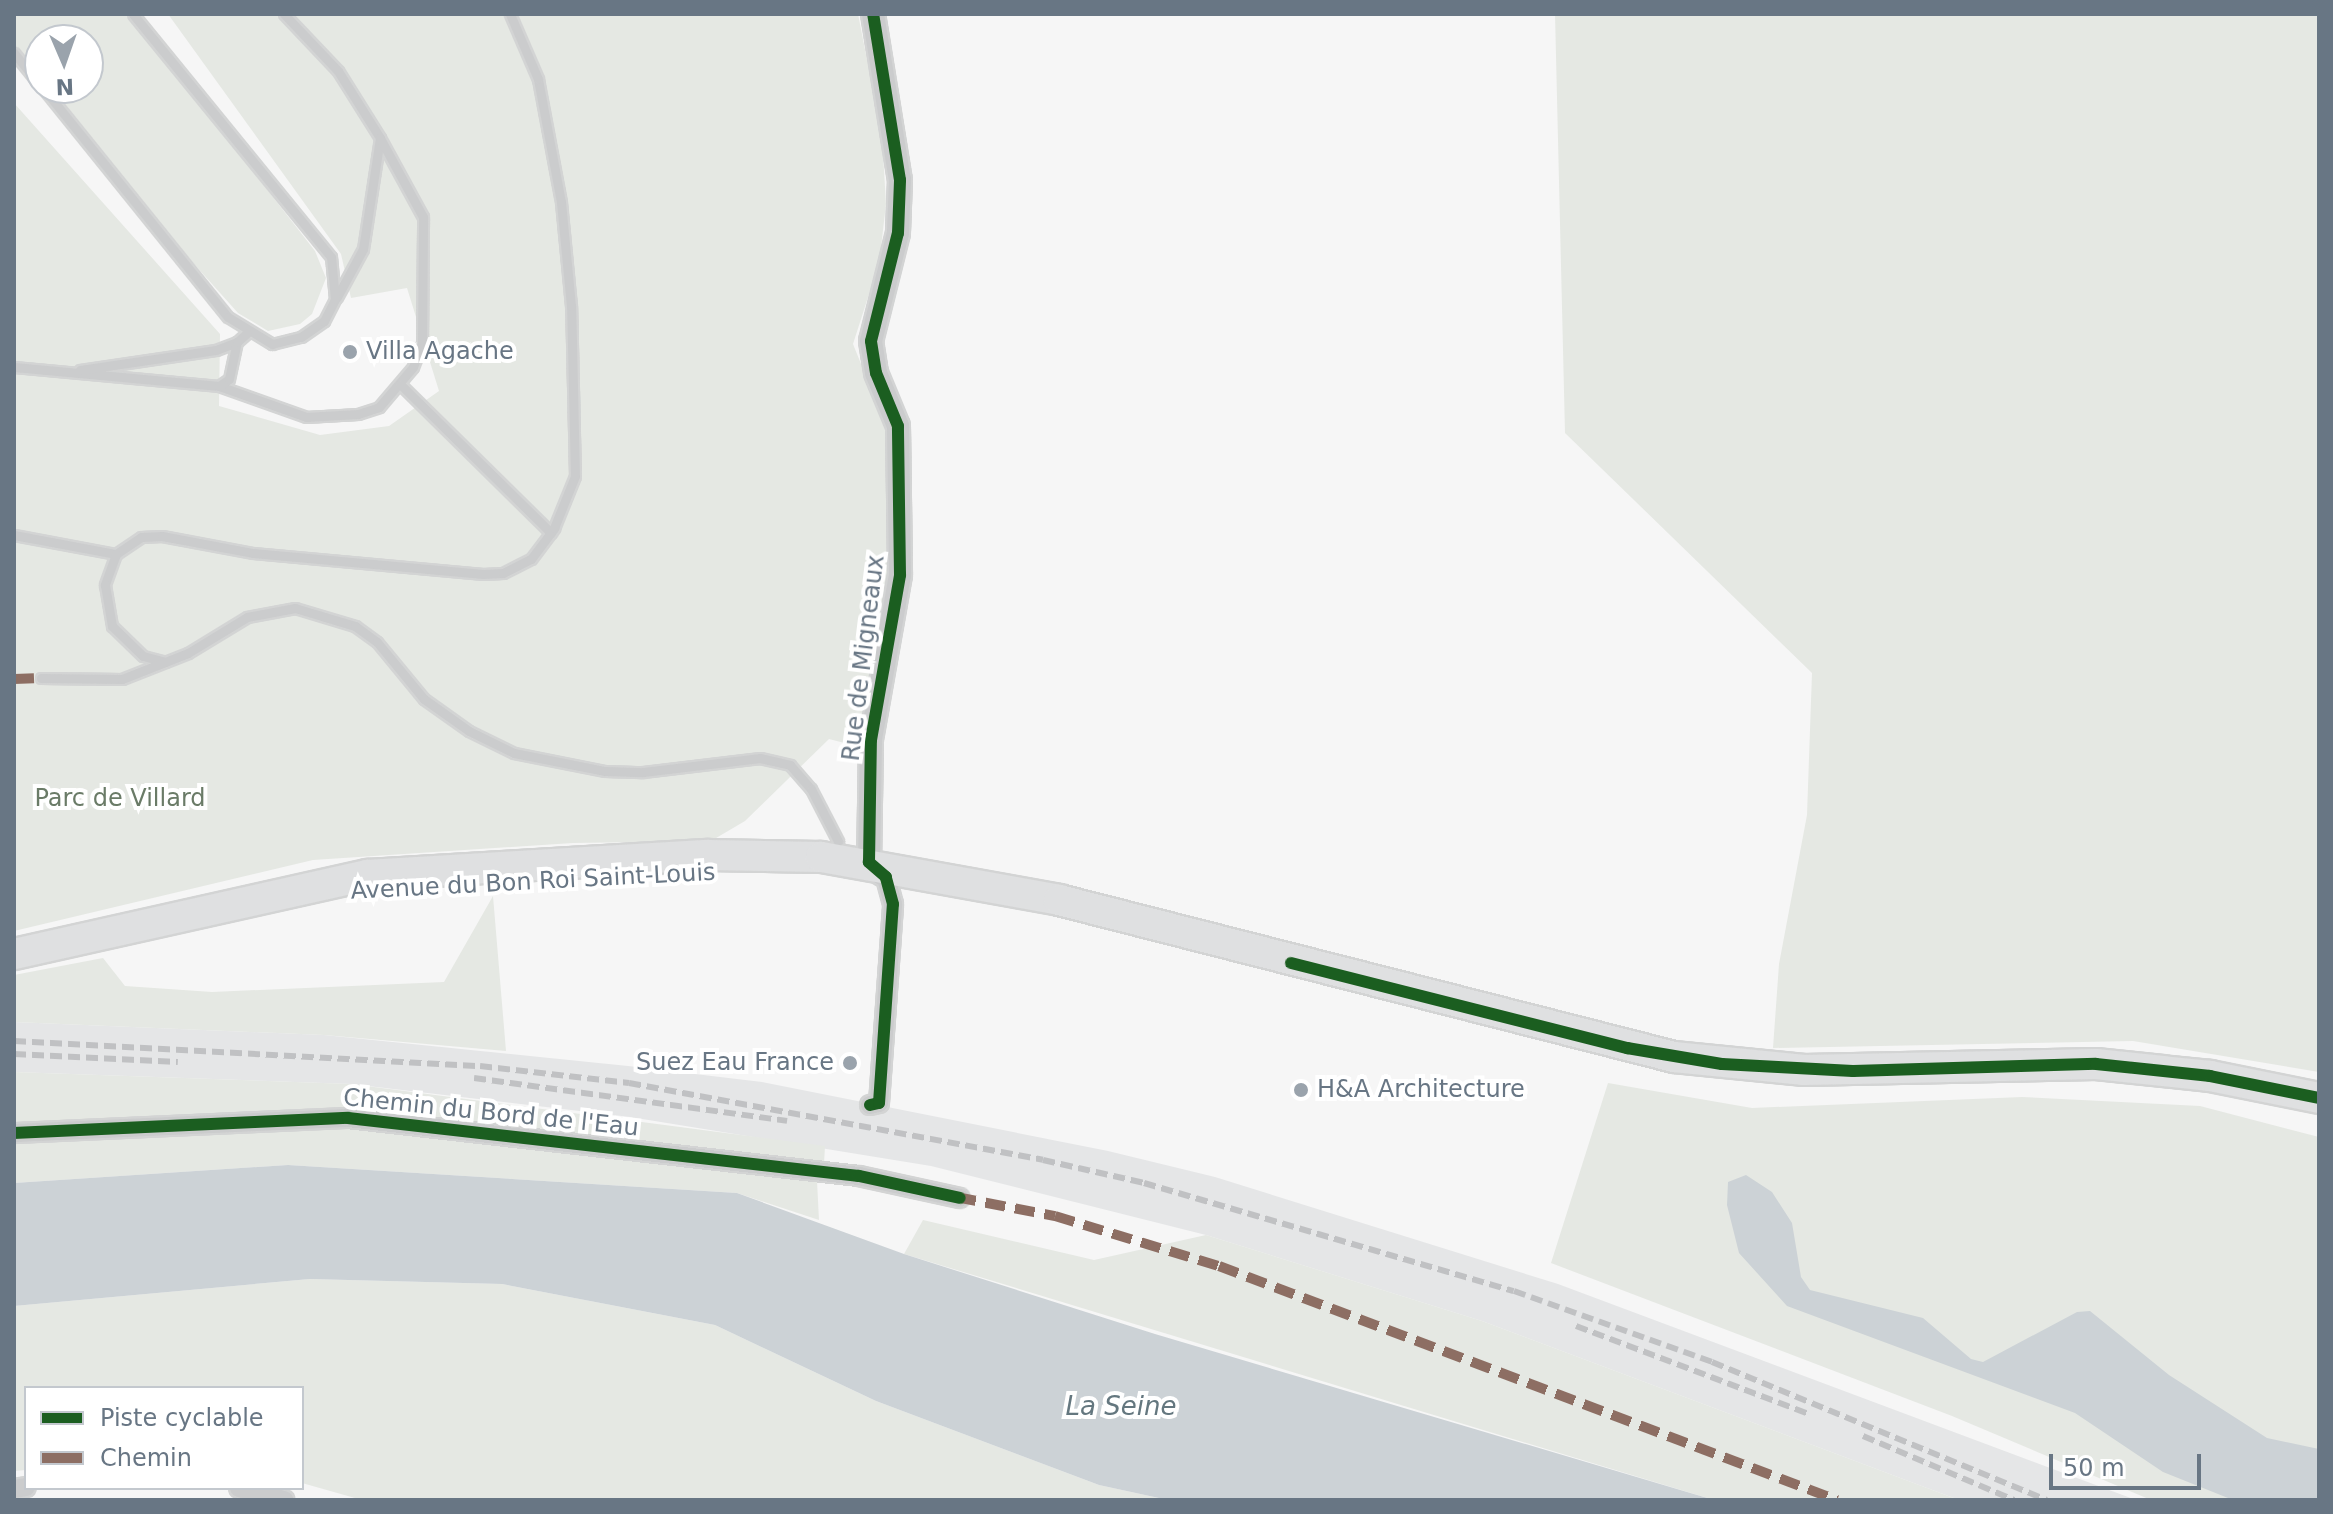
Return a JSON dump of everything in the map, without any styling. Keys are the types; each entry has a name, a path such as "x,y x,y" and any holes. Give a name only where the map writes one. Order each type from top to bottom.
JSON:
{"main road":[{"name":"Avenue du Bon Roi Saint-Louis","path":"14,954 88,938 381,888 753,869 878,870 1059,900 1291,963 1627,1048 1722,1064 1853,1071 2096,1064 2210,1076 2319,1098"}],"street":[{"name":"Rue de Migneaux","path":"873,14 900,180 898,233 871,341 876,373 898,426 900,575 871,740 878,870"},
{"path":"870,1105 879,1103 893,904 878,870"},
{"name":"Chemin du Bord de l'Eau","path":"14,1133 348,1118 859,1176 960,1198"},
{"path":"246,1490 284,1500"}],"lane":[{"path":"133,14 331,257 335,299"},
{"path":"14,367 219,386 306,417 329,418 379,407 400,384 422,343 423,217 380,138 338,71 284,14"},
{"path":"165,662 143,656 112,626 105,585 116,554 141,537 162,536 253,553 503,573 531,559 551,533 575,476 571,306 561,202 538,79 510,14"},
{"path":"14,45 17,56"},
{"path":"56,104 228,317 247,333 272,344 301,337 324,321 363,249 380,138"},
{"path":"67,373 216,350 237,342 247,333"},
{"path":"219,386 229,379 237,342"},
{"path":"400,384 551,533"},
{"path":"14,535 116,554"},
{"path":"41,678 122,679 165,662 271,609 320,614 355,626 377,642 424,699 469,731 514,753 605,771 643,772 760,758 790,765 811,789 838,841"}],"shaded area":[{"path":"14,1022 324,1035 628,1066 762,1082 1108,1151 1215,1177 1558,1284 2136,1500 1959,1500 1482,1321 1206,1235 931,1166 630,1117 351,1084 14,1072"}],"green space":[{"path":"14,14 130,14 315,251 326,278 312,314 300,324 268,331 238,313 152,217 61,104 104,104 104,24 24,24 24,58 14,45"},
{"name":"Parc de Villard","path":"168,14 858,14 882,136 886,204 876,291 870,291 853,344 890,436 887,602 860,747 829,739 745,821 711,841 573,843 313,860 14,931 14,103 220,334 219,406 320,435 389,426 439,391 407,288 351,298 341,254"},
{"path":"1555,14 2319,14 2319,1072 2133,1041 1773,1048 1779,964 1807,815 1812,673 1565,433"},
{"path":"493,896 506,1051 324,1035 14,1022 14,975 103,958 125,986 212,992 444,982"},
{"path":"14,1072 351,1084 825,1146 824,1164 316,1108 249,1116 14,1126"},
{"path":"1608,1083 1752,1108 2022,1097 2200,1106 2319,1137 2319,1500 2151,1500 1952,1416 1551,1263"},
{"path":"343,1125 817,1181 819,1220 737,1193 288,1165 14,1183 14,1143"},
{"path":"923,1220 1094,1260 1206,1235 1482,1321 1959,1500 1714,1500 904,1254"},
{"path":"310,1279 502,1284 715,1325 876,1401 1099,1485 1168,1500 362,1500 304,1484 304,1386 24,1386 24,1470 14,1471 14,1306"}],"water":[{"name":"La Seine","path":"288,1165 737,1193 904,1254 1155,1334 1714,1500 1168,1500 1099,1485 876,1401 715,1325 502,1284 310,1279 14,1306 14,1183"},
{"path":"1746,1175 1772,1192 1792,1223 1801,1277 1810,1290 1923,1318 1971,1359 1983,1362 2077,1312 2090,1311 2169,1375 2267,1438 2319,1449 2319,1500 2233,1500 2163,1472 2075,1413 1787,1306 1739,1253 1727,1205 1728,1182"}],"railway":[{"path":"14,1041 480,1066 629,1083 1043,1160 1144,1183 1514,1291 1712,1362 2047,1500"},
{"path":"14,1054 178,1062"},
{"path":"474,1078 787,1121"},
{"path":"1576,1326 1811,1415"},
{"path":"1863,1436 2014,1500"}],"marked path":[{"path":"14,679 41,678"},
{"path":"956,1197 1055,1216 1219,1266 1837,1500"}],"cycle path":[{"path":"870,1105 879,1103 893,904 886,877 869,862 871,740 900,575 898,426 876,373 871,341 898,233 900,180 873,14"},
{"path":"1291,963 1627,1048 1722,1064 1853,1071 2096,1064 2210,1076 2319,1098"},
{"path":"14,1133 348,1118 859,1176 960,1198"}],"place":[{"name":"Villa Agache","path":"350,352"},
{"name":"Suez Eau France","path":"850,1063"},
{"name":"H&A Architecture","path":"1301,1090"}]}
